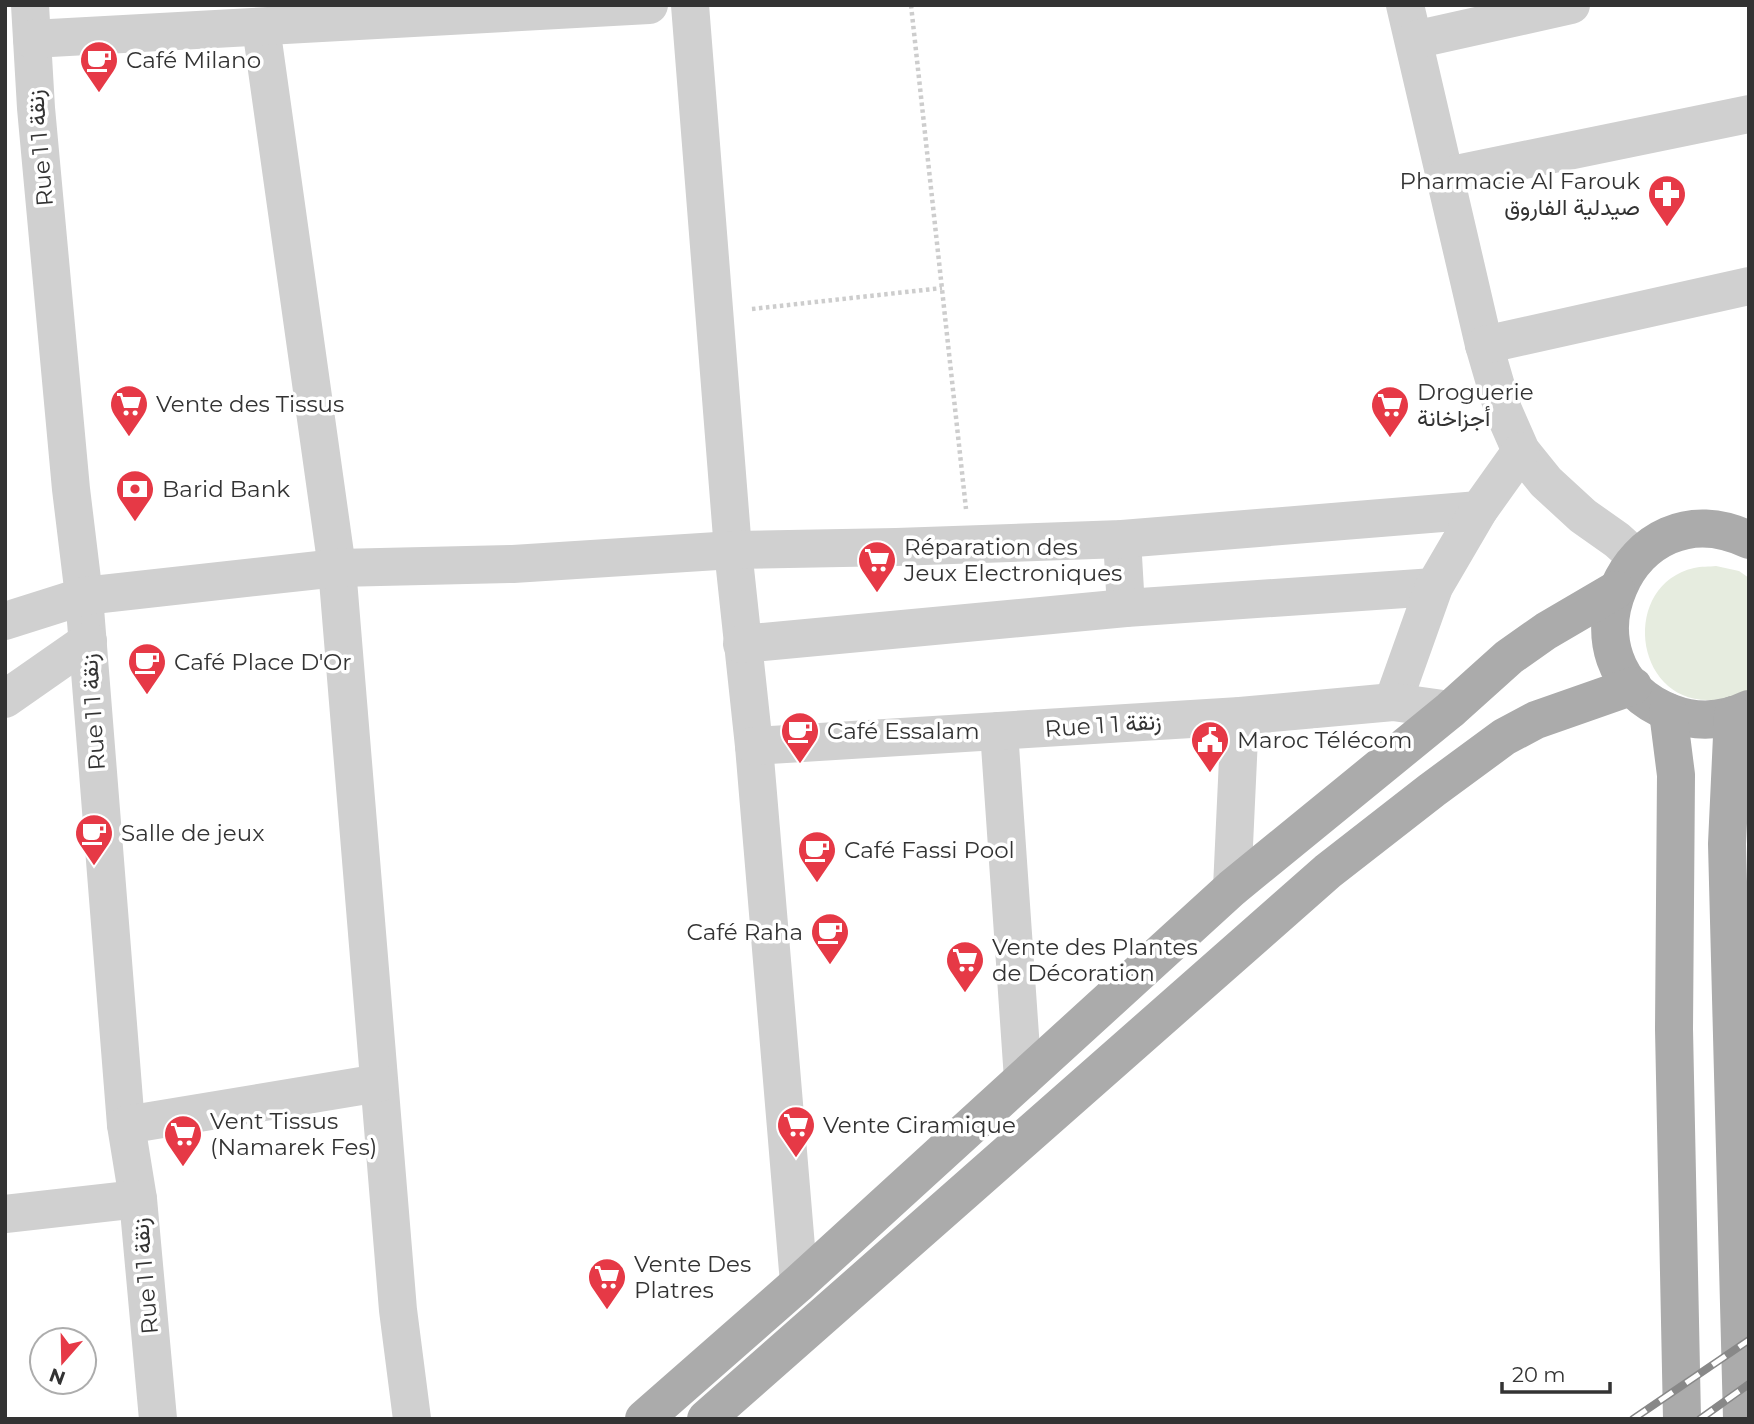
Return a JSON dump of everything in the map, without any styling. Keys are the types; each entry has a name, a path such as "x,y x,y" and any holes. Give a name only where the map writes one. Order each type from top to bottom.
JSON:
{"main road":[{"path":"1742,1419 1727,844 1741,712 1701,719 1668,712 1645,698 1620,667 1612,646 1610,624 1616,590 1621,579 1637,558 1654,544 1685,531 1719,530 1749,540"},
{"path":"644,1419 799,1283 1232,888 1450,710 1519,650 1584,607 1616,590"},
{"path":"706,1419 1328,871 1504,737 1536,720 1633,686"},
{"path":"1668,712 1676,775 1674,1030 1682,1419"}],"street":[{"path":"31,22 261,27 649,5"},
{"path":"690,5 733,550 754,746 799,1283"},
{"path":"1571,5 1410,23 1484,345 1503,410 1521,451 1546,482 1637,558"},
{"name":"Rue 1 زنقة 1","path":"31,22 21,113 84,596 126,1125 138,1199 158,1419"},
{"path":"261,27 337,568 398,1310 412,1419"},
{"path":"1446,176 1749,114"},
{"path":"1484,345 1749,286"},
{"path":"1394,702 1434,587 1479,510 1521,451"},
{"path":"5,621 84,596 337,568 513,564 733,550 1122,539 1479,510"},
{"path":"1122,539 1126,608"},
{"path":"742,644 1126,608 1434,587"},
{"path":"5,699 88,641"},
{"name":"Rue 1 زنقة 1","path":"754,746 1240,716 1394,702 1450,710"},
{"path":"1232,888 1240,716"},
{"path":"999,731 1023,1079"},
{"path":"126,1125 379,1083"},
{"path":"5,1214 138,1199"}],"path":[{"path":"911,5 970,544"},
{"path":"713,313 942,288"}],"shaded area":[{"path":"1716,566 1739,571 1749,578 1749,690 1729,698 1708,700 1683,695 1664,682 1651,663 1646,640 1647,617 1655,596 1671,579 1694,568"}],"railway":[{"path":"1633,1419 1749,1340"},
{"path":"1700,1419 1749,1384"}],"place":[{"name":"Café Milano","path":"99,94"},
{"name":"Pharmacie Al Farouk صيدلية الفاروق","path":"1667,228"},
{"name":"Vente des Tissus","path":"129,438"},
{"name":"Droguerie أجزاخانة","path":"1390,439"},
{"name":"Barid Bank","path":"135,523"},
{"name":"Réparation des Jeux Electroniques","path":"877,594"},
{"name":"Café Place D'Or","path":"147,696"},
{"name":"Café Essalam","path":"800,765"},
{"name":"Maroc Télécom","path":"1210,774"},
{"name":"Salle de jeux","path":"94,867"},
{"name":"Café Fassi Pool","path":"817,884"},
{"name":"Café Raha","path":"830,966"},
{"name":"Vente des Plantes de Décoration","path":"965,994"},
{"name":"Vente Ciramique","path":"796,1159"},
{"name":"Vent Tissus (Namarek Fes)","path":"183,1168"},
{"name":"Vente Des Platres","path":"607,1311"}]}
